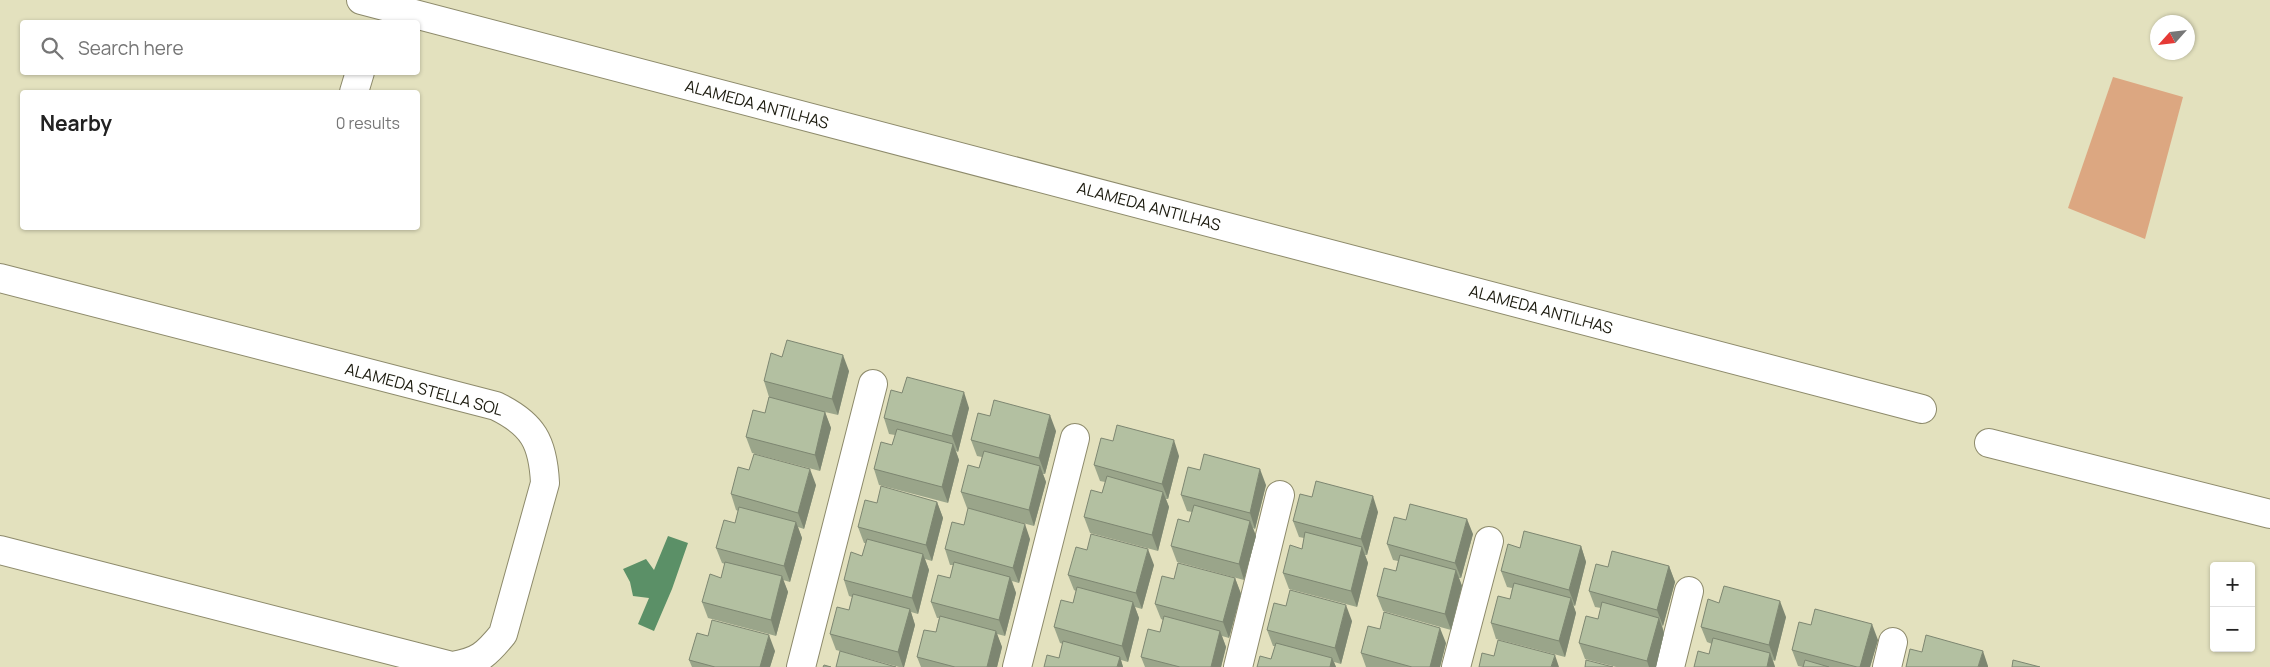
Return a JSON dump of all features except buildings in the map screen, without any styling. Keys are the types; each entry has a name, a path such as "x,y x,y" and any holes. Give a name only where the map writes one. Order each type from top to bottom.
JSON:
{"street":[{"name":"ALAMEDA ANTILHAS","path":"372,7 1922,409"},
{"path":"355,90 359,75"},
{"name":"ALAMEDA STELLA SOL","path":"0,278 496,406 514,415 533,432 543,458 545,483 503,634 489,652 472,663 452,666 0,550"},
{"path":"801,667 873,384"},
{"path":"1017,667 1075,438"},
{"path":"1989,443 2270,514"},
{"path":"1238,667 1280,495"},
{"path":"1456,667 1489,541"},
{"path":"1670,667 1690,591"}],"shaded area":[{"path":"2113,77 2183,97 2145,239 2068,208"},
{"path":"668,536 688,543 672,589 654,631 638,624 649,598 633,596 630,582 623,569 646,559 654,570"}]}
